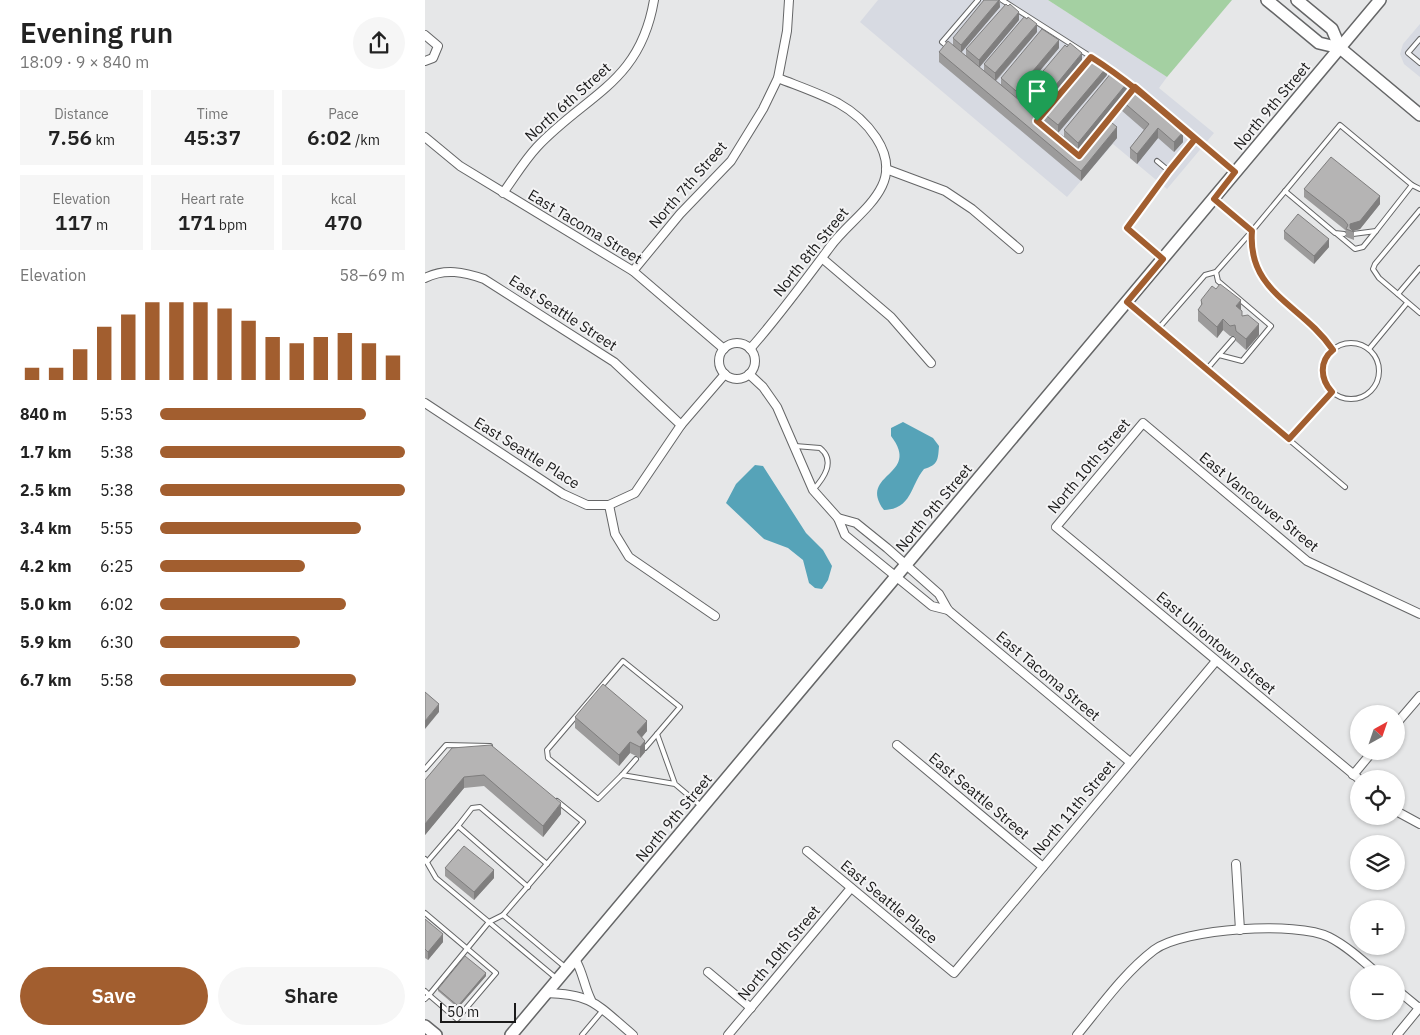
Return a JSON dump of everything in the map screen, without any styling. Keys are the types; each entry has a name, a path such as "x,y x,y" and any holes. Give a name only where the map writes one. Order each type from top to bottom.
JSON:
{"main road":[{"path":"1267,0 1319,43 1339,48 1420,114"},
{"path":"1297,0 1331,29 1339,48"},
{"name":"North 9th Street","path":"511,1035 1380,0"},
{"path":"425,1026 436,1035"}],"street":[{"name":"North 6th Street","path":"503,193 538,146 611,85 625,69 648,29 653,0"},
{"name":"North 7th Street","path":"633,271 681,214 731,161 763,109 778,78 787,31 789,0"},
{"path":"425,35 438,46 433,58 425,61"},
{"path":"778,78 839,103 874,134 885,154 886,169 945,191 972,209 1019,249"},
{"name":"East Tacoma Street","path":"425,137 460,166 633,271 724,349"},
{"name":"North 8th Street","path":"750,349 823,259 830,247 883,186 886,169"},
{"path":"823,259 891,317 931,363"},
{"name":"East Seattle Street","path":"425,278 438,271 466,272 484,279 594,347 614,362 681,425"},
{"path":"737,343 750,349 755,363 749,374 737,379 725,374 719,362 724,349 737,343"},
{"path":"715,616 629,556 615,534 609,505 635,493 681,425 725,374"},
{"name":"East Tacoma Street","path":"749,374 763,387 777,407 813,490 838,518 845,535 895,578 932,606 948,610"},
{"name":"East Seattle Place","path":"425,403 563,494 587,505 609,505"},
{"name":"North 10th Street","path":"1056,527 1143,424"},
{"name":"East Vancouver Street","path":"1143,424 1307,561 1420,614"},
{"name":"East Tacoma Street","path":"838,518 856,523 939,594 948,610 1130,762"},
{"name":"East Uniontown Street","path":"1056,527 1350,772"},
{"name":"North 11th Street","path":"954,974 1130,762 1217,661"},
{"path":"1405,714 1420,696"},
{"name":"East Seattle Street","path":"897,745 1043,867"},
{"path":"1405,816 1420,824"},
{"name":"East Seattle Place","path":"807,851 954,974"},
{"path":"1236,864 1240,930"},
{"name":"North 10th Street","path":"728,1035 851,888"},
{"path":"1077,1035 1133,969 1155,950 1172,941 1195,935 1283,928 1315,932 1330,937 1366,965"},
{"path":"575,959 582,970 584,984 591,1000"},
{"path":"708,972 751,1008"},
{"path":"546,993 567,994 591,1000 633,1035"},
{"path":"1397,1035 1420,1008 1405,996"}],"lane":[{"path":"955,53 942,42 978,0"},
{"path":"1001,0 1135,87 1235,172"},
{"path":"1002,11 1008,4"},
{"path":"1021,23 1027,16"},
{"path":"1039,35 1045,28"},
{"path":"1420,39 1408,53 1420,63"},
{"path":"1063,49 1068,42"},
{"path":"1085,64 1091,57"},
{"path":"1108,79 1114,72"},
{"path":"1104,126 1135,87"},
{"path":"1158,329 1205,275 1216,272 1340,125 1412,185 1420,189"},
{"path":"1163,259 1127,228 1195,139"},
{"path":"1157,161 1169,171"},
{"path":"1285,191 1355,249 1363,247 1412,185"},
{"path":"1214,199 1252,231 1253,259 1263,281 1321,332 1333,350"},
{"path":"1420,210 1375,264 1373,269 1379,278 1420,314"},
{"path":"1353,234 1376,230"},
{"path":"1335,233 1345,234"},
{"path":"1398,294 1420,268"},
{"path":"1216,272 1218,281 1271,326 1242,362 1219,355"},
{"path":"1127,302 1345,487"},
{"path":"1369,349 1407,304"},
{"path":"1250,318 1255,312"},
{"path":"1207,369 1233,339"},
{"path":"1352,342 1369,349 1379,363 1378,381 1373,389 1359,399 1350,400 1341,398 1332,392 1323,379 1322,370 1324,361 1333,350 1343,343 1352,342"},
{"path":"1289,439 1332,392"},
{"path":"794,446 820,448 827,456 828,461 823,480 813,490"},
{"path":"636,759 598,799 547,758 546,754 553,742 623,660 680,707 645,748"},
{"path":"657,734 675,784 702,807"},
{"path":"425,769 446,745 489,745 496,751"},
{"path":"622,775 675,784"},
{"path":"425,999 427,993 489,922 503,915 583,822 554,798"},
{"path":"547,864 480,807 472,808 426,861 436,878 557,980"},
{"path":"458,826 528,887"},
{"path":"425,913 495,973 457,1019 427,993"},
{"path":"503,915 566,969"},
{"path":"583,1035 603,1010"}],"shaded area":[{"path":"878,0 1048,0 1167,77 1159,88 1214,133 1167,189 1113,144 1067,197 860,22"},
{"path":"1420,24 1420,77 1404,64 1400,54 1403,44"}],"green space":[{"path":"1048,0 1232,0 1167,77"}],"water":[{"path":"903,422 933,438 939,446 938,458 935,464 924,469 909,496 900,506 884,510 878,498 878,488 899,459 898,449 891,436 891,428"},
{"path":"755,465 763,466 806,533 823,550 832,566 828,580 822,589 815,588 809,583 803,560 788,548 764,539 726,503 736,484"}],"building":[{"path":"984,0 999,0 961,45 953,38"},
{"path":"1006,4 1008,6 1010,4 1019,12 979,60 966,49"},
{"path":"1024,17 1027,19 1028,17 1037,24 995,73 984,64"},
{"path":"1042,29 1059,40 1016,91 1001,78"},
{"path":"948,41 1078,149 1082,148 1106,118 1117,127 1081,171 939,52"},
{"path":"1070,43 1082,53 1037,108 1022,96 1065,45 1067,47"},
{"path":"1094,56 1107,67 1058,125 1042,112 1088,58 1091,60"},
{"path":"1112,72 1116,72 1127,83 1078,143 1064,130"},
{"path":"1133,86 1169,116 1167,118 1183,132 1174,142 1158,128 1137,154 1130,148 1149,124 1121,100"},
{"path":"1331,157 1380,196 1360,221 1350,224 1350,228 1354,232 1346,229 1348,225 1344,220 1304,189"},
{"path":"1298,214 1329,239 1314,256 1284,231"},
{"path":"1220,284 1241,300 1236,306 1242,311 1242,316 1248,315 1259,324 1246,339 1236,331 1235,325 1230,326 1223,319 1217,327 1198,310 1202,304 1201,300 1212,286 1216,289"},
{"path":"603,684 647,721 637,732 645,741 640,747 630,742 619,755 575,717"},
{"path":"425,692 439,704 425,721"},
{"path":"491,745 561,803 543,826 484,775 464,777 425,824 425,780 452,748"},
{"path":"464,846 494,870 474,892 445,868"},
{"path":"425,919 443,934 428,952 425,949"},
{"path":"465,956 486,973 458,1006 438,989"}],"route":[{"path":"1037,121 1079,156 1135,87 1235,172 1214,199 1252,231 1251,246 1253,259 1263,281 1321,332 1333,350 1324,361 1322,370 1323,379 1332,392 1289,439 1127,302 1163,259 1127,228 1195,139 1173,120 1135,87 1125,79 1091,57 1037,121"}]}
